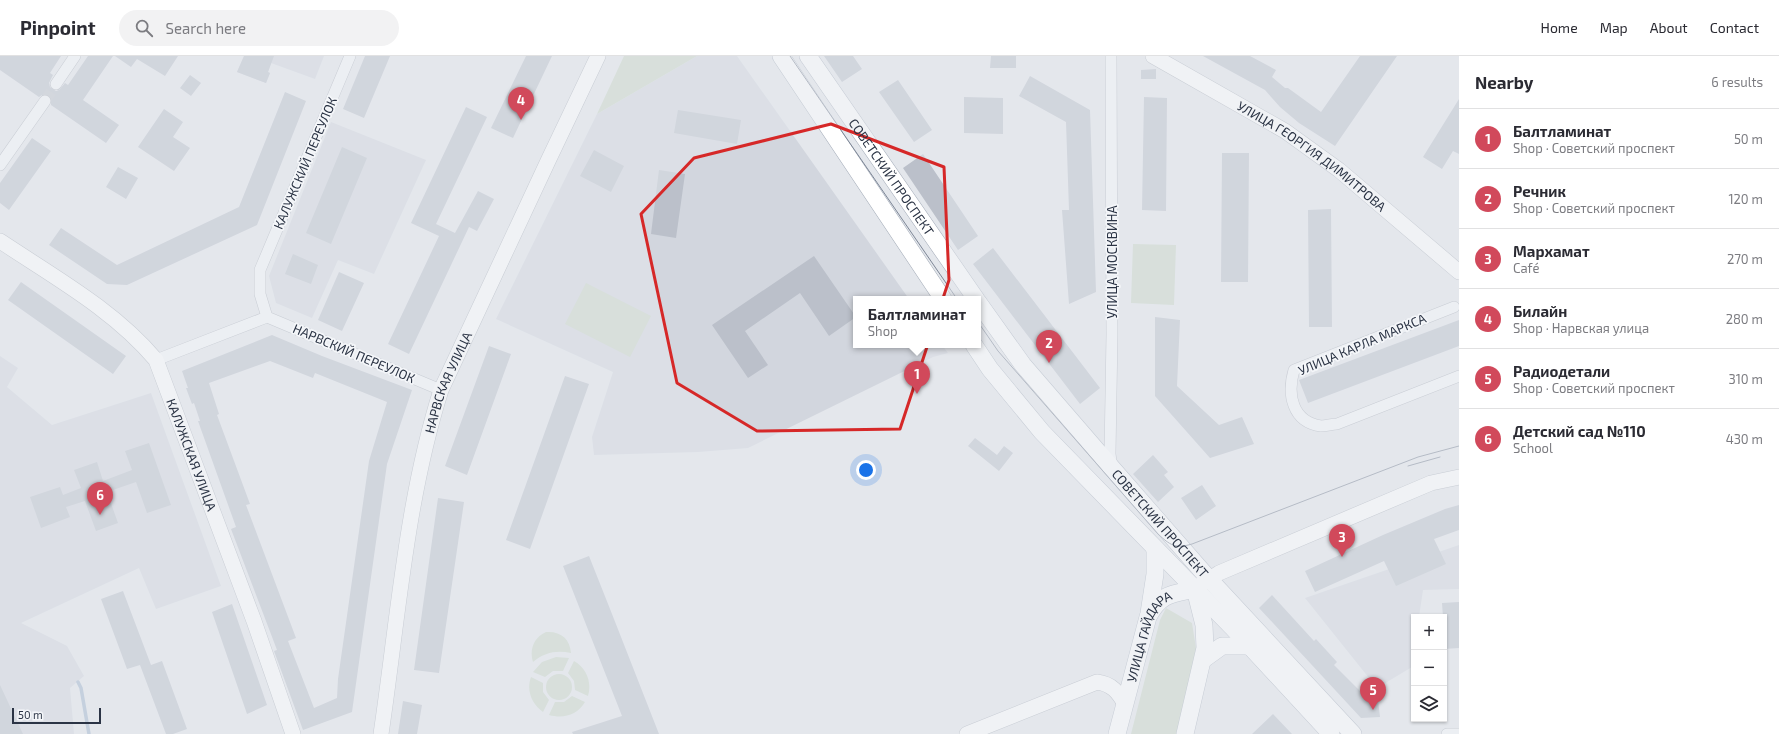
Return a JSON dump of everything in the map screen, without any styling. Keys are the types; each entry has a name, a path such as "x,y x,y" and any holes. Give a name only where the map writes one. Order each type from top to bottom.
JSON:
{"main road":[{"name":"СОВЕТСКИЙ ПРОСПЕКТ","path":"781,56 941,296"},
{"name":"СОВЕТСКИЙ ПРОСПЕКТ","path":"808,56 974,296"},
{"name":"СОВЕТСКИЙ ПРОСПЕКТ","path":"981,306 1023,365 1112,468 1210,579 1353,734"},
{"name":"СОВЕТСКИЙ ПРОСПЕКТ","path":"976,348 990,369 1042,432 1155,550 1195,589 1331,734"},
{"path":"1148,617 1155,574 1155,550"},
{"name":"УЛИЦА ГАЙДАРА","path":"1117,734 1148,617 1155,604 1160,600 1174,593 1195,589 1205,635 1204,659 1185,734"},
{"path":"1204,659 1222,646 1249,646"}],"street":[{"path":"56,84 75,56"},
{"name":"КАЛУЖСКИЙ ПЕРЕУЛОК","path":"266,316 260,294 260,270 350,56"},
{"name":"НАРВСКАЯ УЛИЦА","path":"382,734 413,500 429,429 441,390 598,56"},
{"name":"УЛИЦА МОСКВИНА","path":"1111,56 1112,342 1110,454 1112,468"},
{"name":"УЛИЦА ГЕОРГИЯ ДИМИТРОВА","path":"1153,56 1285,131 1339,170 1459,272"},
{"path":"0,165 45,101"},
{"name":"КАЛУЖСКАЯ УЛИЦА","path":"0,241 104,311 143,345 156,360 251,614 293,734"},
{"name":"УЛИЦА КАРЛА МАРКСА","path":"1454,307 1294,370 1291,382 1293,404 1299,416 1306,421 1322,426 1337,424 1459,376"},
{"path":"156,360 266,316"},
{"name":"НАРВСКИЙ ПЕРЕУЛОК","path":"266,316 441,390"},
{"path":"1195,589 1219,573 1384,502 1431,483 1459,477"},
{"path":"967,734 1097,682 1113,687 1125,704"},
{"path":"1447,734 1459,734"}],"highlighted area":[{"path":"831,124 944,167 949,280 900,429 757,431 677,383 641,214 694,158"}],"shaded area":[{"path":"244,56 324,56 315,79 271,63 268,72 270,73 266,83 237,72"},
{"path":"697,56 737,56 907,296 853,296 853,348 944,348 948,353 933,357 748,448 698,452 594,455 592,437 613,372 496,319 597,114"},
{"path":"331,122 426,160 374,274 338,260 312,318 276,303 269,276"},
{"path":"0,356 18,368 7,387 52,425 151,393 221,586 156,609 139,568 21,623 67,646 84,676 70,688 74,734 0,734"},
{"path":"1459,545 1459,589 1423,590 1419,614 1411,614 1411,668 1377,688 1305,598"}],"green space":[{"path":"624,56 697,56 597,114"},
{"path":"1133,244 1176,245 1174,305 1131,303"},
{"path":"586,283 651,316 630,357 565,324"},
{"path":"1166,608 1192,623 1198,661 1177,734 1131,734 1160,620"},
{"path":"546,632 556,633 564,637 569,644 571,653 551,653 542,656 533,662 532,649 534,644 538,637"},
{"path":"556,657 569,658 563,671 553,671 545,677 533,672 542,662"},
{"path":"574,661 585,672 589,681 588,696 575,690 574,681 568,673"},
{"path":"559,674 568,678 572,687 568,696 559,700 550,696 546,687 550,678"},
{"path":"531,677 543,683 543,692 549,700 543,712 539,709 531,697 529,687"},
{"path":"572,696 585,702 578,710 565,716 549,715 555,702 564,702"}],"building":[{"path":"0,56 61,56 50,73 53,75 49,83 50,87 56,91 59,90 65,83 68,85 88,56 113,56 83,100 119,125 106,143 51,105 51,98 49,95 42,95 39,97 0,70"},
{"path":"115,56 178,56 165,76 137,59 131,67"},
{"path":"244,56 274,56 268,72 270,73 266,83 237,72"},
{"path":"365,56 390,56 364,118 343,109"},
{"path":"526,56 552,56 513,138 491,128"},
{"path":"824,56 853,56 862,69 842,82"},
{"path":"991,56 1016,56 1016,68 990,68"},
{"path":"1203,56 1250,56 1276,70 1272,77 1285,88 1288,88 1321,112 1360,56 1397,56 1335,146 1299,123 1280,107 1265,90"},
{"path":"1156,69 1156,79 1141,79 1141,70"},
{"path":"190,75 201,83 191,96 180,88"},
{"path":"1030,76 1090,110 1096,292 1069,304 1062,210 1069,210 1066,122 1019,96"},
{"path":"898,80 932,130 914,142 879,92"},
{"path":"285,92 306,101 257,225 127,285 107,284 49,245 61,228 117,265 239,207"},
{"path":"964,97 1003,98 1003,134 964,133"},
{"path":"1144,97 1167,98 1166,211 1142,210"},
{"path":"1459,99 1459,154 1453,151 1442,169 1423,157"},
{"path":"466,107 487,117 436,224 455,233 478,191 494,199 477,231 469,227 409,354 388,344 439,236 411,223"},
{"path":"164,109 183,122 173,137 190,148 174,171 138,147"},
{"path":"678,110 741,120 737,144 674,133"},
{"path":"32,138 51,151 9,210 0,203 0,183"},
{"path":"342,147 367,158 331,244 306,233"},
{"path":"594,150 624,166 611,192 580,176"},
{"path":"1222,153 1249,153 1248,282 1221,282"},
{"path":"923,154 978,236 958,250 903,168"},
{"path":"118,167 138,178 126,199 106,187"},
{"path":"659,170 685,174 676,238 651,234"},
{"path":"1331,209 1332,327 1309,327 1308,210"},
{"path":"993,248 1100,388 1080,404 973,264"},
{"path":"293,254 318,265 311,284 285,274"},
{"path":"814,256 853,313 853,319 829,336 800,293 745,331 768,365 748,378 712,325"},
{"path":"339,272 364,283 342,331 318,320"},
{"path":"21,282 126,356 113,374 8,300"},
{"path":"1155,317 1180,320 1177,386 1219,425 1242,417 1254,444 1210,458 1155,396"},
{"path":"1459,320 1459,346 1308,403 1299,380"},
{"path":"272,335 322,356 412,390 387,464 352,712 303,730 274,651 277,650 231,529 236,527 198,421 200,421 194,403 192,404 186,388 188,388 182,371","holes":["270,361 313,378 315,373 387,402 369,461 338,679 337,698 314,708 288,641 296,638 246,505 250,504 217,415 219,414 209,383"]},
{"path":"489,346 511,354 467,475 445,466"},
{"path":"565,376 589,384 530,549 506,540"},
{"path":"975,438 997,455 1004,446 1013,453 999,471 968,446"},
{"path":"149,443 171,505 147,513 136,482 107,492 118,523 96,531 85,501 66,507 70,517 41,528 30,497 60,487 63,495 81,488 74,470 97,462 103,481 132,470 125,451"},
{"path":"1153,455 1168,472 1164,475 1174,487 1158,502 1133,474"},
{"path":"1202,485 1216,506 1196,520 1181,498"},
{"path":"438,498 464,502 439,673 414,670"},
{"path":"1459,505 1459,530 1434,539 1446,564 1396,586 1384,561 1315,592 1305,571 1383,535 1445,509"},
{"path":"589,556 659,734 573,734 572,732 622,716 563,566"},
{"path":"123,591 151,665 162,661 187,729 173,734 166,734 140,665 127,669 101,599"},
{"path":"1272,595 1314,641 1316,639 1337,662 1334,665 1369,700 1378,700 1380,717 1361,718 1259,608"},
{"path":"1459,602 1459,648 1447,649 1447,614 1443,614 1442,603"},
{"path":"232,604 267,705 247,714 212,612"},
{"path":"0,685 23,734 0,734"},
{"path":"403,701 422,705 417,734 398,734"},
{"path":"1273,714 1292,734 1252,734"}],"waterway":[{"path":"78,682 81,688 89,734"}],"tunnel":[{"path":"45,101 56,84"}],"tram line":[{"path":"790,56 955,296"},
{"path":"981,326 998,351 1158,534 1173,545 1181,546 1192,544 1418,457 1459,446"},
{"path":"1408,466 1440,457"}],"place":[{"name":"Билайн","path":"521,120"},
{"name":"Речник","path":"1049,363"},
{"name":"Балтламинат","path":"917,394"},
{"name":"Детский сад №110","path":"100,515"},
{"name":"Мархамат","path":"1342,557"},
{"name":"Радиодетали","path":"1373,710"}]}
